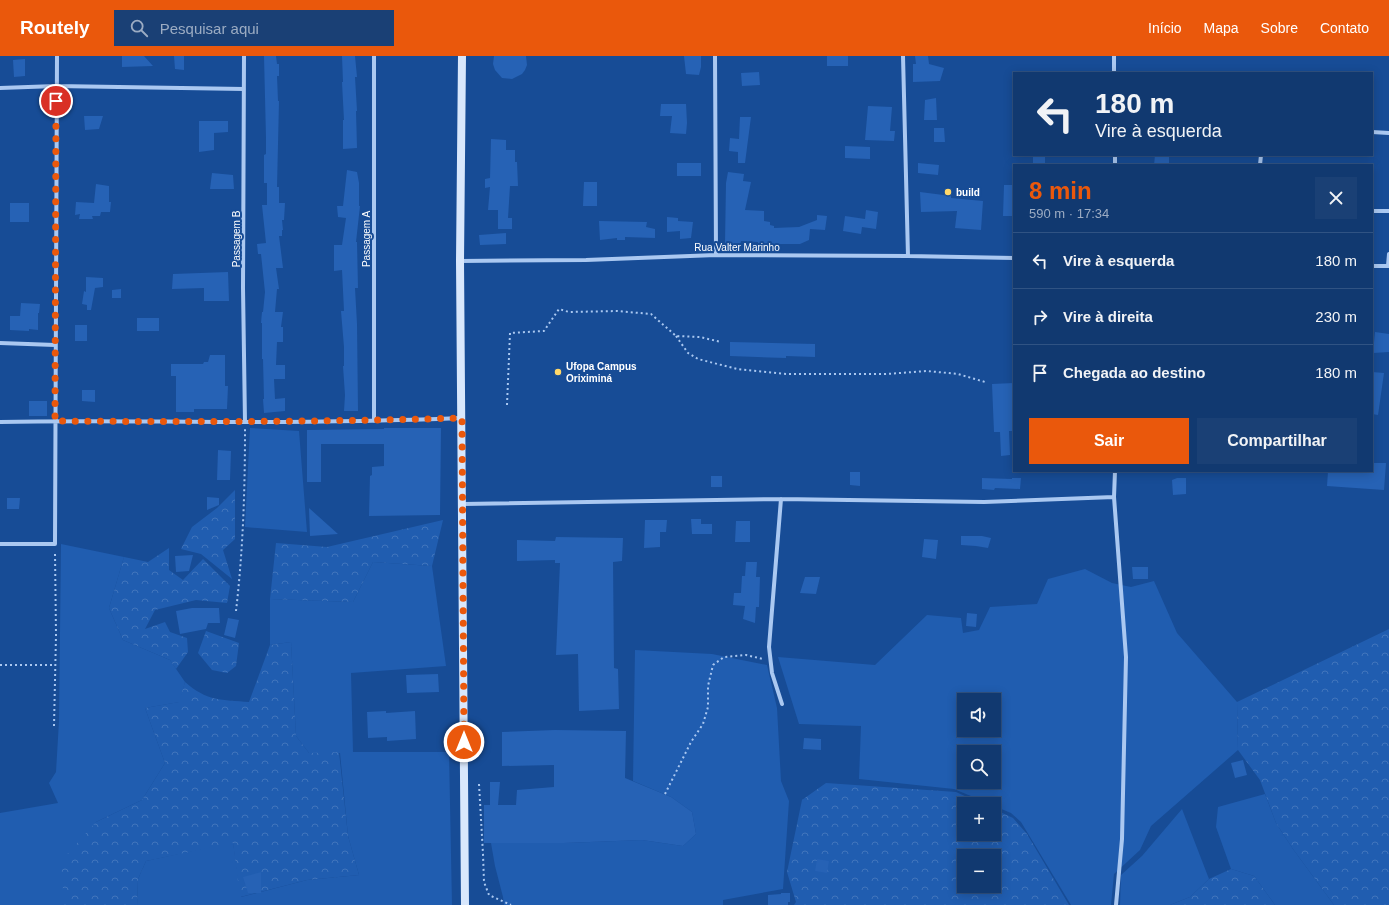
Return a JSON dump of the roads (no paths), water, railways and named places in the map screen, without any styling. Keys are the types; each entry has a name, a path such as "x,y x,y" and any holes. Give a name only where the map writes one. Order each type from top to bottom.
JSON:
{"main road":[{"path":"462,56 460,261 465,905"}],"street":[{"path":"0,544 55,544 57,56"},
{"name":"Passagem B","path":"244,56 243,288 245,422"},
{"name":"Passagem A","path":"374,56 374,421"},
{"path":"715,56 716,254"},
{"path":"903,56 908,256"},
{"path":"1114,56 1114,72"},
{"path":"0,88 56,86 244,89"},
{"path":"1373,132 1389,133"},
{"path":"1373,211 1389,211"},
{"name":"Rua Valter Marinho","path":"460,261 586,260 716,254 1013,258"},
{"path":"1373,266 1389,266 1389,254"},
{"path":"0,343 55,345"},
{"path":"0,422 374,421 462,418"},
{"path":"1114,472 1114,498 1126,656 1122,839 1116,905"},
{"path":"463,504 781,499 984,502 1114,498"},
{"path":"781,499 770,661 772,673 782,704"}],"place":[{"name":"build","path":"948,192"},
{"name":"Ufopa Campus Oriximiná","path":"558,372"}]}
